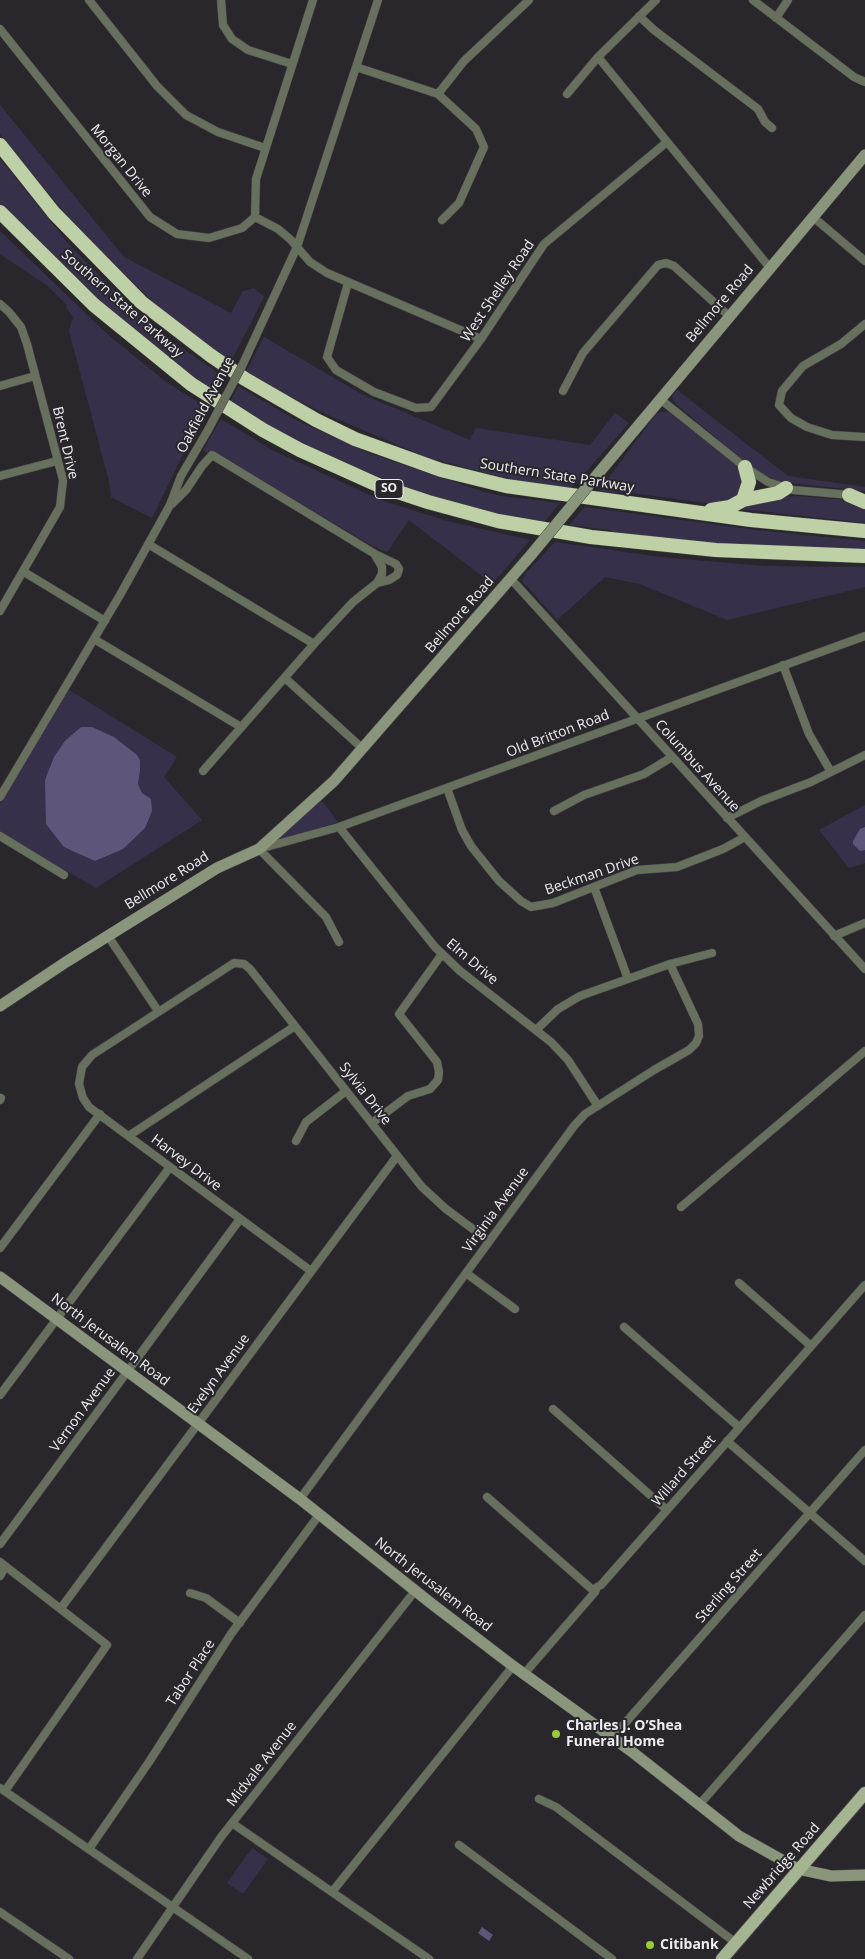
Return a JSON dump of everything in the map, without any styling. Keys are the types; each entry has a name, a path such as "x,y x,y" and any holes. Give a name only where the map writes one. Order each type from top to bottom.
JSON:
{"highway":[{"name":"Southern State Parkway","path":"0,146 54,214 141,302 210,355 245,379 309,416 386,452 478,480 564,495 808,527 865,531"},
{"name":"Southern State Parkway","path":"0,212 94,305 190,384 292,446 380,486 488,519 591,537 716,550 865,556"},
{"path":"743,500 749,482 745,467"},
{"path":"684,511 723,509 743,500 778,493 786,488"},
{"path":"849,495 865,502"}],"main road":[{"name":"Bellmore Road","path":"0,1006 216,868 259,849 321,794 363,749 511,579 865,155"},
{"name":"North Jerusalem Road","path":"0,1277 197,1425 300,1499 512,1666 612,1738 740,1836 798,1869 831,1876 865,1875"},
{"name":"Newbridge Road","path":"722,1959 865,1793"}],"street":[{"path":"89,0 157,86 186,115 218,132 265,148"},
{"path":"221,0 223,25 232,39 248,50 292,64"},
{"path":"313,0 265,148 256,187 255,217 272,226 297,246 315,266 348,283 481,339"},
{"name":"Oakfield Avenue","path":"0,797 105,621 170,505 181,476 242,366 297,246 378,0"},
{"path":"438,94 464,61 528,0"},
{"path":"566,94 598,57 656,0"},
{"path":"753,0 854,77 865,82"},
{"path":"776,18 788,0"},
{"path":"639,16 654,30 758,109 765,122 772,128"},
{"name":"Morgan Drive","path":"0,29 150,217 177,234 209,238 242,228 255,217"},
{"path":"598,57 770,268"},
{"path":"356,67 438,94 476,129 484,146 459,202 442,220"},
{"name":"West Shelley Road","path":"348,283 327,357 336,370 374,392 416,408 431,407 481,339 544,244 667,142"},
{"path":"813,217 865,261"},
{"path":"563,391 583,353 658,265 666,263 674,266 729,316"},
{"name":"Brent Drive","path":"0,304 10,312 21,327 63,480 60,508 0,610"},
{"path":"865,324 841,344 803,366 782,390 780,400 781,409 791,418 807,427 832,434 865,437"},
{"path":"0,386 35,376"},
{"path":"660,399 745,467 768,482 786,488 865,495"},
{"path":"170,505 186,490 207,459 212,456 375,554 392,561 399,569 394,578 377,583 353,602 203,771"},
{"path":"0,476 57,461"},
{"path":"148,544 314,644"},
{"path":"375,554 382,567 382,574 377,583"},
{"path":"24,572 105,621"},
{"name":"Columbus Avenue","path":"511,579 865,969"},
{"name":"Old Britton Road","path":"259,849 339,827 865,636"},
{"path":"94,639 241,727"},
{"path":"784,665 809,734 831,772"},
{"path":"285,678 363,749"},
{"path":"728,818 761,801 831,772 865,755"},
{"path":"554,810 584,795 644,774 672,757"},
{"name":"Beckman Drive","path":"447,788 462,830 471,846 498,881 531,907 542,906 637,870 676,867 723,849 745,837"},
{"name":"Elm Drive","path":"339,827 442,954 460,971 551,1042 568,1060 598,1106"},
{"path":"0,836 64,875"},
{"path":"259,849 326,917 339,942"},
{"path":"594,887 628,979"},
{"path":"834,936 865,923"},
{"path":"108,936 158,1011"},
{"path":"536,1030 566,1002 670,964 712,953"},
{"path":"372,1123 408,1096 430,1089 438,1080 437,1062 399,1014 442,954"},
{"name":"Sylvia Drive","path":"158,1011 227,965 240,963 250,969 397,1156 432,1197 489,1241"},
{"name":"Virginia Avenue","path":"300,1499 574,1126 585,1114 696,1044 699,1036 698,1024 670,964"},
{"name":"Harvey Drive","path":"158,1011 88,1059 82,1067 79,1084 82,1098 89,1107 130,1135 170,1167 311,1271"},
{"path":"130,1135 295,1026"},
{"path":"680,1207 865,1051"},
{"path":"296,1141 306,1122 346,1091"},
{"path":"0,1248 100,1114"},
{"name":"Evelyn Avenue","path":"61,1608 397,1156"},
{"path":"0,1395 170,1167"},
{"name":"Vernon Avenue","path":"0,1544 240,1219"},
{"path":"466,1273 515,1309"},
{"path":"739,1283 811,1346"},
{"name":"Willard Street","path":"524,1674 595,1592 597,1587 601,1585 865,1285"},
{"path":"624,1327 739,1427"},
{"path":"553,1409 667,1510"},
{"path":"727,1441 865,1561"},
{"name":"Sterling Street","path":"612,1738 865,1450"},
{"path":"487,1497 595,1592"},
{"name":"Tabor Place","path":"89,1849 240,1623 319,1515"},
{"path":"0,1576 3,1564 107,1645 3,1789 248,1959"},
{"name":"Midvale Avenue","path":"137,1959 232,1823 415,1591"},
{"path":"190,1593 206,1598 240,1623"},
{"path":"699,1805 865,1615"},
{"path":"332,1892 512,1666"},
{"path":"539,1799 556,1807 736,1943"},
{"path":"232,1823 429,1959"},
{"path":"459,1845 612,1959"},
{"path":"0,1912 69,1959"}],"shaded area":[{"path":"0,105 124,257 231,313 243,291 254,288 264,297 230,363 172,319 117,269 68,217 0,134"},
{"path":"0,159 72,248 130,306 170,340 223,376 214,394 136,337 33,240 0,204"},
{"path":"0,231 106,333 166,382 206,407 152,518 111,497 109,481 69,331 73,317 66,307 67,305 49,287 0,254"},
{"path":"264,337 363,395 470,440 476,428 590,445 615,413 629,423 569,491 513,480 426,457 328,415 245,374"},
{"path":"238,386 294,419 371,454 481,491 501,496 560,503 544,522 471,509 409,490 291,440 230,402"},
{"path":"677,390 788,476 865,487 865,491 781,482 756,471 676,404 672,397"},
{"path":"669,412 737,466 742,472 745,484 741,497 714,504 632,493 598,492 657,413"},
{"path":"221,419 272,450 380,500 447,521 530,540 492,584 409,520 387,552 369,544 214,452 208,453 203,450"},
{"path":"796,496 845,500 865,507 865,523 732,508 760,499"},
{"path":"585,507 756,530 865,541 865,551 696,542 611,533 611,530 569,525"},
{"path":"555,542 660,557 764,566 865,567 865,587 727,620 640,584 605,577 557,620 522,581 526,573"},
{"path":"69,690 177,757 164,777 202,820 96,888 0,832 0,804"},
{"path":"81,727 92,727 114,737 137,755 140,760 138,784 142,793 151,799 152,811 145,828 123,849 95,861 64,847 46,824 45,780 54,757 65,741"},
{"path":"321,800 338,822 269,843"},
{"path":"865,805 865,863 849,868 819,830"},
{"path":"865,827 865,850 860,851 853,844 853,841 860,829"},
{"path":"252,1848 268,1859 243,1894 227,1883"},
{"path":"482,1927 493,1935 489,1941 478,1933"}],"place":[{"name":"Charles J. O’Shea Funeral Home","path":"556,1734"},
{"name":"Citibank","path":"650,1945"}]}
